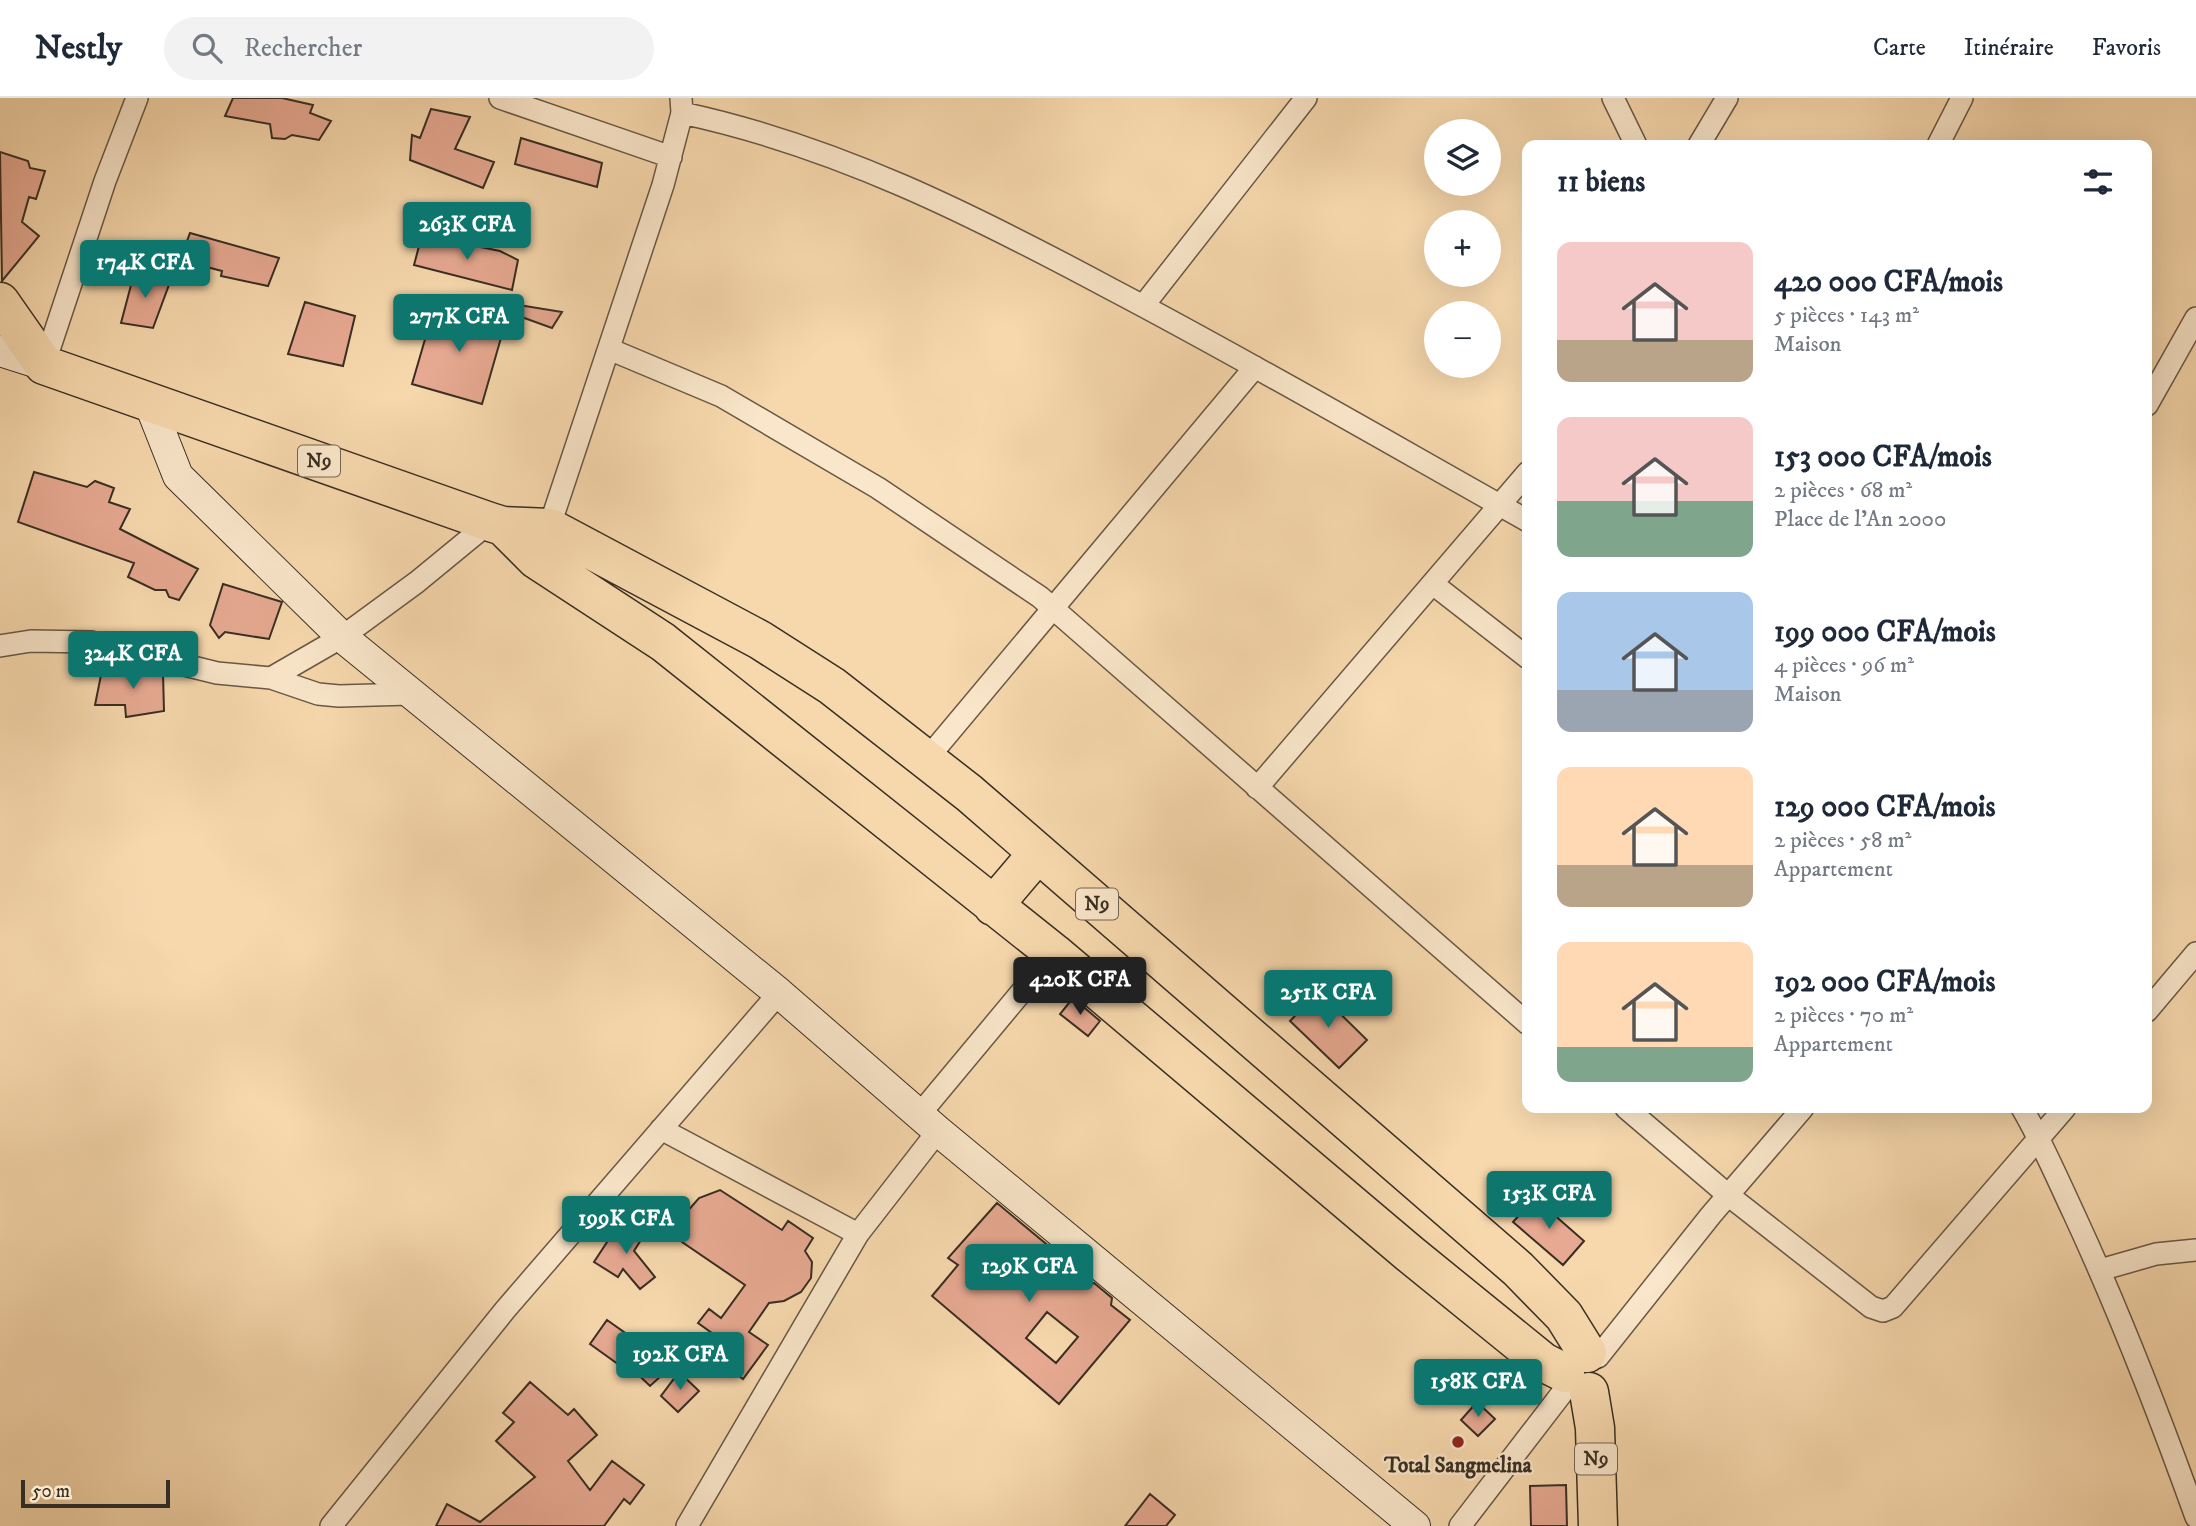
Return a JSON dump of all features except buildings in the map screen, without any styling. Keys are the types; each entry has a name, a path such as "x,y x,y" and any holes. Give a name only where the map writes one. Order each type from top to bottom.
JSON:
{"highway":[{"path":"0,302 44,365"},
{"name":"N9","path":"44,365 496,524 760,640 832,686 1038,853 1518,1269 1564,1316 1582,1372 1595,1428 1598,1526"},
{"name":"N9","path":"543,544 1054,953 1410,1254 1543,1362 1582,1372"},
{"path":"993,906 1038,853"},
{"path":"1264,1129 1301,1081"}],"street":[{"path":"0,351 44,365 105,181 137,98"},
{"path":"500,98 671,157"},
{"path":"1613,98 1634,140"},
{"path":"1702,140 1727,98"},
{"path":"1941,140 1962,98"},
{"path":"1143,306 1299,100"},
{"path":"543,544 610,349 671,157 681,106 859,165 1011,235 1255,367 1522,518"},
{"path":"2152,396 2196,318"},
{"path":"610,349 732,402 878,488 1053,608 1522,1019"},
{"path":"926,760 1255,367"},
{"path":"148,400 178,476 342,637 779,993 928,1123 1415,1526"},
{"path":"1257,788 1433,584 1497,504 1522,478"},
{"path":"271,678 342,637 496,524"},
{"path":"1433,584 1522,652"},
{"path":"0,646 31,641 92,642 217,673 271,678 318,694 410,694"},
{"path":"687,1526 858,1234 928,1123 1054,953"},
{"path":"2152,1005 2196,953"},
{"path":"331,1526 505,1310 779,993"},
{"path":"1632,1113 1728,1195 1871,1307 1882,1311 1893,1307 2062,1113"},
{"path":"1460,1526 1582,1372 1799,1113"},
{"path":"2025,1113 2040,1138 2100,1270 2156,1407 2196,1517"},
{"path":"661,1129 858,1234"},
{"path":"2100,1270 2156,1254 2196,1250"}],"place":[{"name":"Total Sangmelina","path":"1458,1442"}]}
